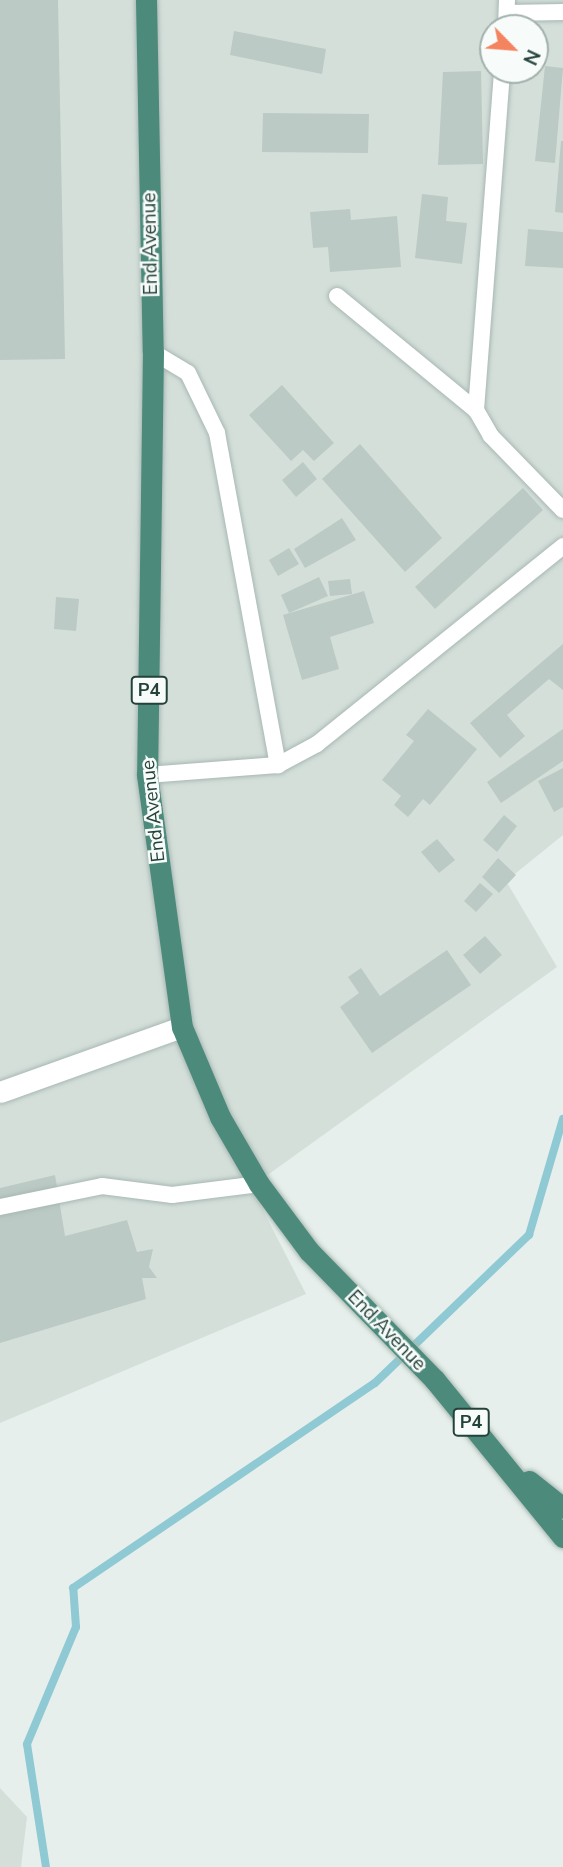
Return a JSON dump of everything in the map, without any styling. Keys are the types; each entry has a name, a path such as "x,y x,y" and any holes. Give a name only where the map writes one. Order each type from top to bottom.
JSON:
{"highway":[{"name":"End Avenue","path":"146,0 153,352 147,775 181,1027 220,1117 259,1184 309,1251 434,1379 507,1465 563,1537"},
{"name":"End Avenue","path":"507,1465 563,1508"}],"street":[{"path":"0,1092 181,1027"}],"lane":[{"path":"507,14 563,12"},
{"path":"476,410 501,84"},
{"path":"337,296 476,410 491,436 563,510"},
{"path":"153,352 188,373 217,433 278,765"},
{"path":"147,775 278,765 317,744 563,546"},
{"path":"0,1207 102,1186 172,1195 259,1184"}],"shaded area":[{"path":"0,0 563,0 563,835 506,881 557,967 251,1187 306,1294 0,1423"},
{"path":"0,1788 27,1817 21,1867 0,1867"}],"building":[{"path":"0,0 58,0 65,359 0,360"},
{"path":"234,31 326,49 322,74 230,55"},
{"path":"549,66 563,68 555,163 535,161 543,84 549,84"},
{"path":"479,71 483,164 438,165 443,72"},
{"path":"263,113 369,114 368,153 262,152"},
{"path":"563,141 563,213 555,212"},
{"path":"422,194 448,197 446,221 467,223 462,264 415,258"},
{"path":"350,209 351,220 397,216 401,267 330,272 328,247 313,248 310,212"},
{"path":"528,229 563,232 563,268 525,266"},
{"path":"282,385 334,443 314,461 303,450 291,461 249,415"},
{"path":"360,444 442,538 405,572 322,479"},
{"path":"303,462 317,479 296,497 282,480"},
{"path":"523,488 543,510 435,609 415,587"},
{"path":"342,518 356,540 305,568 294,549"},
{"path":"289,548 299,564 278,576 269,560"},
{"path":"319,577 328,596 289,613 281,595"},
{"path":"350,579 352,594 330,596 328,581"},
{"path":"364,591 374,623 330,637 339,669 302,680 283,615"},
{"path":"56,597 79,599 76,631 54,629"},
{"path":"563,644 563,690 549,679 507,715 525,736 500,758 470,723"},
{"path":"428,709 477,749 430,805 423,799 408,817 394,805 401,796 382,780 414,741 406,735"},
{"path":"563,729 563,761 501,803 487,782"},
{"path":"563,768 563,807 554,812 538,781"},
{"path":"504,815 517,826 497,852 483,840"},
{"path":"437,839 455,860 439,873 421,852"},
{"path":"498,858 516,875 499,893 482,877"},
{"path":"480,883 493,894 476,912 464,901"},
{"path":"485,936 502,955 480,974 463,955"},
{"path":"447,950 471,985 372,1053 340,1007 359,993 348,977 361,968 380,996"},
{"path":"55,1175 65,1236 127,1220 137,1252 153,1249 149,1267 157,1278 142,1278 146,1299 0,1343 0,1188"}],"waterway":[{"path":"46,1867 27,1744 76,1627 73,1588 375,1383 529,1235 563,1119"}]}
